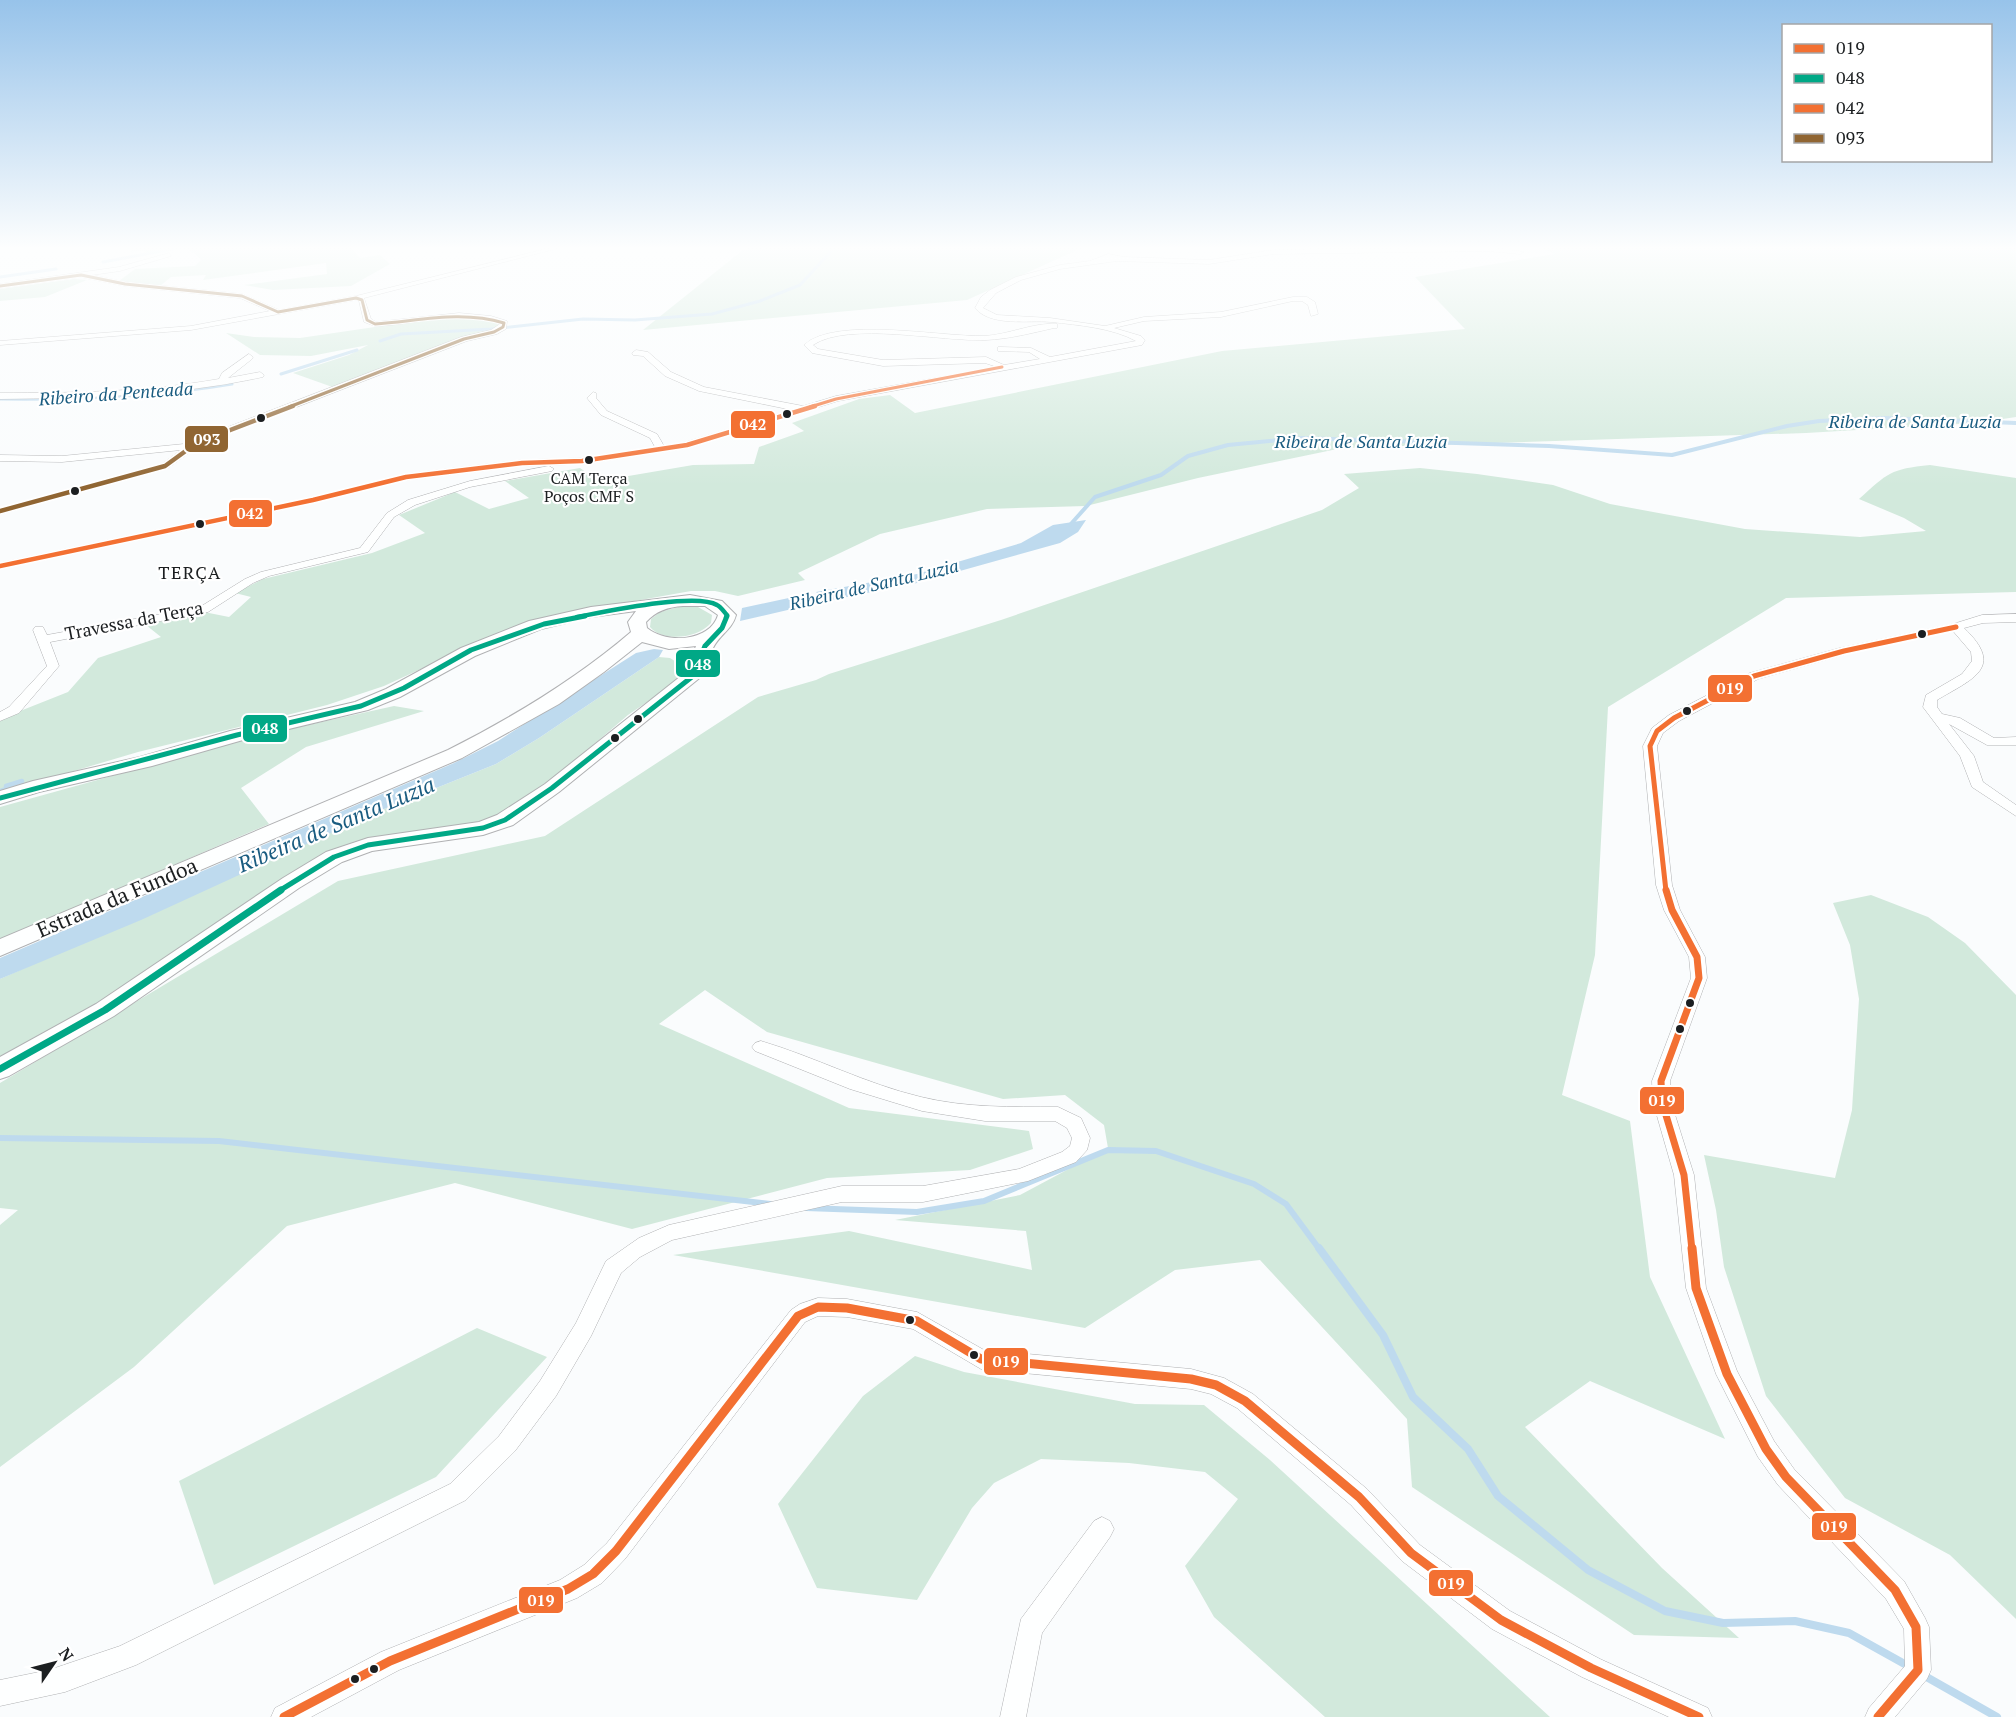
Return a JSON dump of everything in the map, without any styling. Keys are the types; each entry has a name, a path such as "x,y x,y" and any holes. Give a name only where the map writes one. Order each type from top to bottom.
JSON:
{"main road":[{"path":"0,798 33,787 145,762 228,737 361,706 393,693 468,652 506,635 563,618 640,604 704,601 716,605 721,624 704,648 696,672 688,680 552,788 505,820 483,828 368,845 334,857 291,883 105,1010 0,1069"},
{"path":"668,602 643,614 637,622 660,640 699,663"},
{"path":"563,618 604,617 660,640"},
{"name":"Estrada da Fundoa","path":"0,948 454,754 507,728 618,654 660,640 696,640 721,624"}],"street":[{"path":"0,343 181,330 202,326"},
{"path":"0,458 62,459 186,447 464,339 494,332 503,326"},
{"path":"1002,367 986,360 875,362 815,351 808,345 814,339 824,336 898,332 968,338 995,337 1049,326"},
{"path":"0,566 313,500 394,479 522,463 582,461 661,450 705,441 836,399 1131,345 1141,340 1106,328 1091,326"},
{"path":"1106,328 1110,326"},
{"path":"1000,350 1031,350 1047,359"},
{"path":"636,352 645,354 668,374 702,389 805,409"},
{"path":"222,382 225,375 249,357"},
{"path":"0,396 95,396 177,389 260,375"},
{"path":"593,395 591,398 594,404 604,413 654,436 661,450"},
{"path":"0,511 165,466 173,462 186,450 186,447"},
{"name":"Travessa da Terça","path":"0,717 14,710 53,666 40,635 204,610 266,574 364,550 370,546 387,518 397,510 425,498 450,490 582,461"},
{"path":"1878,1717 1918,1670 1916,1627 1895,1590 1786,1477 1766,1449 1727,1374 1696,1288 1684,1175 1662,1102 1661,1081 1699,978 1697,957 1672,910 1664,885 1650,746 1657,731 1674,718 1754,676 1844,651 1956,627 1982,619 2016,618"},
{"path":"1956,627 1970,639 1979,654 1979,665 1974,672 1931,698 1930,707 1967,756 1977,784 2016,812"},
{"path":"1937,717 1955,721 1992,742 2016,741"},
{"path":"0,1693 37,1688 78,1676 127,1656 458,1491 487,1467 526,1422 549,1388 613,1267 626,1254 669,1233 842,1194 935,1192 1021,1176 1069,1157 1078,1150 1082,1138 1074,1124 1058,1114 985,1114 922,1104 856,1084 760,1047"},
{"path":"284,1717 390,1661 568,1589 593,1574 616,1551 798,1317 807,1310 818,1307 847,1308 917,1321 981,1359 1191,1379 1216,1385 1245,1401 1359,1497 1411,1553 1501,1620 1591,1668 1699,1717"},
{"path":"1013,1717 1030,1628 1102,1529"}],"green space":[{"path":"381,326 503,327 464,339 338,389 293,373 349,355 368,345 311,356 260,355 226,333 254,337 300,338"},
{"path":"648,326 685,326 643,330"},
{"path":"1462,326 2016,326 2016,417 1976,423 1806,433 1342,448 1198,478 1086,506 987,509 880,534 798,573 805,580 738,596 715,591 691,591 545,617 508,629 384,686 327,705 138,752 0,793 0,719 68,692 98,658 161,637 146,625 204,612 229,617 251,597 235,593 263,579 372,553 425,533 399,515 455,492 489,509 529,498 505,481 580,468 599,481 693,465 754,464 759,447 804,431 792,423 859,399 890,395 915,413 1222,351 1465,329"},
{"path":"1930,465 2016,478 2016,592 1786,598 1608,707 1595,955 1562,1095 1630,1121 1650,1277 1725,1439 1590,1381 1525,1427 1662,1568 1739,1638 1634,1635 1412,1487 1407,1419 1260,1260 1175,1270 1085,1328 673,1255 849,1231 1032,1270 1026,1231 895,1220 1020,1195 1108,1148 1104,1125 1065,1095 1003,1099 767,1032 705,990 659,1024 849,1108 1029,1131 1033,1149 970,1170 827,1178 632,1229 455,1183 287,1226 134,1367 0,1467 0,1225 18,1210 0,1208 0,1083 338,881 545,836 758,697 1001,620 1322,510 1359,488 1344,474 1420,468 1477,474 1553,485 1610,504 1745,529 1860,537 1926,531 1904,518 1859,499 1890,474 1906,468"},
{"path":"682,606 698,607 712,615 711,623 698,632 681,637 664,635 650,627 651,619 660,612"},
{"path":"659,657 670,658 684,667 685,676 628,715 564,770 493,822 368,840 83,1018 0,1061 0,979 379,811 496,764 539,738"},
{"path":"394,706 424,711 306,747 241,788 269,824 0,940 0,807 249,738"},
{"path":"1871,895 1928,917 1965,943 2016,995 2016,1619 1950,1555 1845,1498 1766,1396 1724,1267 1716,1210 1704,1155 1835,1178 1852,1110 1859,999 1850,945 1833,903"},
{"path":"477,1328 547,1357 436,1477 214,1585 179,1481"},
{"path":"915,1356 964,1372 1135,1404 1204,1405 1270,1460 1550,1717 1325,1717 1214,1617 1185,1566 1238,1499 1205,1472 1129,1463 1041,1459 994,1483 972,1508 917,1600 817,1588 778,1504 863,1396"}],"water":[{"path":"1086,520 1078,532 1060,543 917,583 827,601 816,592 917,574 1021,543 1053,525"},
{"path":"798,596 809,605 740,621 742,608"},
{"path":"654,649 663,650 659,657 539,738 496,764 379,811 141,920 0,979 0,958 454,763 498,741 636,653"}],"waterway":[{"name":"Ribeiro da Penteada","path":"380,341 401,334 517,326"},
{"name":"Ribeiro da Penteada","path":"281,374 357,350"},
{"name":"Ribeiro da Penteada","path":"0,399 116,397 232,384"},
{"name":"Ribeira de Santa Luzia","path":"1070,525 1095,497 1161,475 1188,456 1228,445 1301,438 1549,446 1672,455 1787,426 1819,421 1885,418 2016,423"},
{"name":"Ribeira de Santa Luzia","path":"800,603 829,597"},
{"path":"0,791 6,789 6,786 22,781"},
{"path":"0,1138 219,1141 770,1204"},
{"path":"806,1208 917,1212 984,1201 1108,1150 1156,1151 1254,1184 1286,1204 1320,1250"},
{"path":"1319,1248 1383,1335 1413,1397 1468,1449 1498,1496 1588,1570 1665,1611 1723,1623 1795,1621 1849,1633 1910,1667"},
{"path":"1923,1675 1997,1717"}],"transit line":[{"name":"093","path":"0,511 165,466 187,450 186,447 464,339 494,332 503,326"},
{"name":"042","path":"0,566 313,500 406,477 522,463 582,461 687,445 836,399 1002,367"},
{"name":"048","path":"0,798 237,735 361,706 404,688 471,650 544,624 617,609 692,600 716,604 727,615 722,628 705,646 693,676 552,788 505,820 483,828 368,845 334,857 291,883 105,1010 0,1069"},
{"name":"019","path":"1878,1717 1918,1670 1916,1627 1895,1590 1786,1477 1766,1449 1727,1374 1696,1288 1684,1175 1662,1102 1661,1081 1699,978 1697,957 1672,910 1664,885 1650,746 1657,731 1674,718 1754,676 1844,651 1956,627"},
{"name":"019","path":"284,1717 390,1661 568,1589 593,1574 616,1551 798,1316 818,1307 847,1308 917,1321 981,1359 1191,1379 1216,1385 1245,1401 1359,1497 1411,1553 1501,1620 1591,1668 1699,1717"}],"place":[{"name":"CAM Terça Poços CMF S","path":"589,460"}],"district":[{"name":"TERÇA","path":"190,573"}]}
